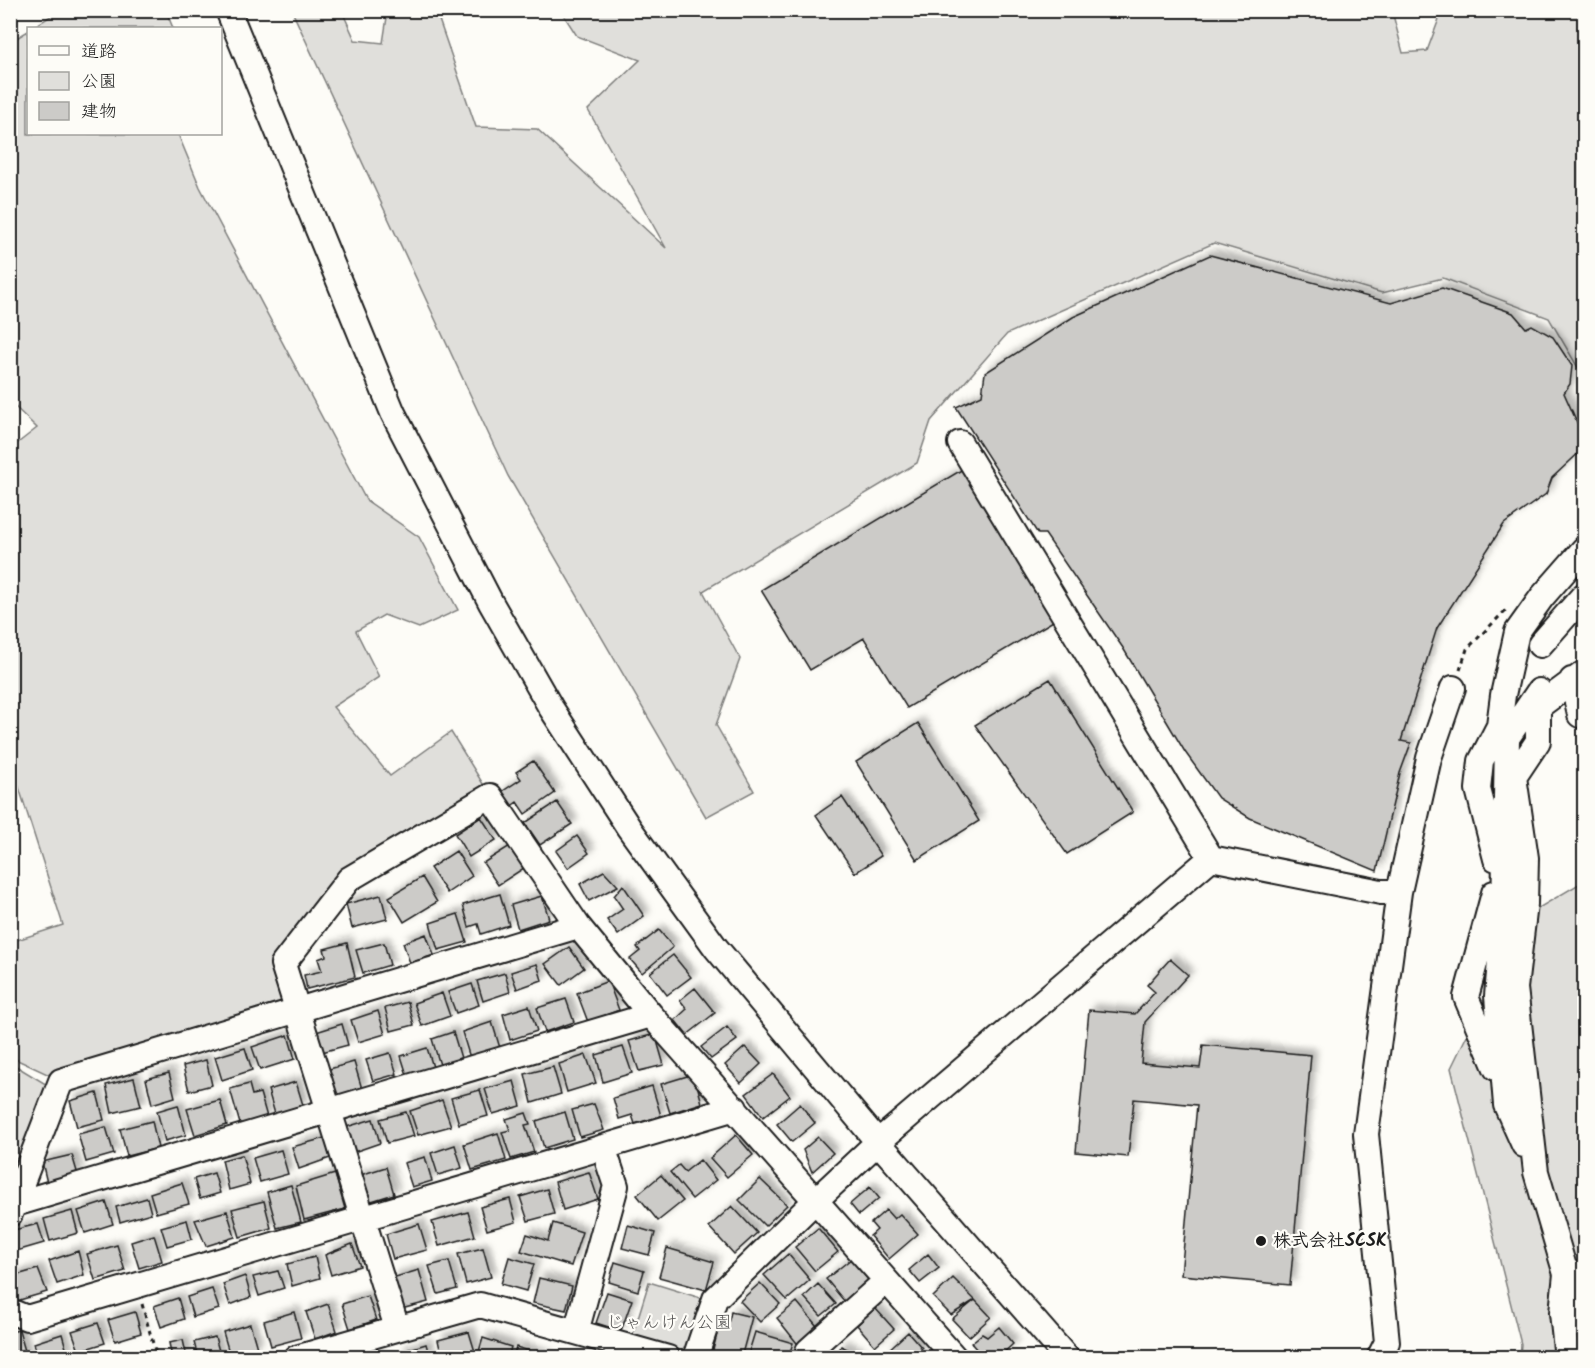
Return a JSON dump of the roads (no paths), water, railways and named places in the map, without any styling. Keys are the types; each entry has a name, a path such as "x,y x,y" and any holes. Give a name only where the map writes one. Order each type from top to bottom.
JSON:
{"street":[{"path":"228,10 393,413 475,573 540,689 628,828 716,948 878,1142 1067,1358"},
{"path":"960,443 1211,858 1381,892 1399,892"},
{"path":"1504,1086 1466,998 1498,879 1495,846 1478,789 1481,761 1499,726 1503,695 1517,632 1542,597 1584,549"},
{"path":"1540,645 1584,596"},
{"path":"1580,676 1545,681 1507,738 1504,915 1497,996 1506,1105 1560,1224 1584,1326"},
{"path":"1580,676 1580,715"},
{"path":"1567,1358 1562,1313 1566,1274 1536,1172 1515,988 1525,904 1526,858 1514,777 1538,741 1538,707 1580,676"},
{"path":"1379,1358 1387,1342 1366,1134 1399,892 1429,758 1454,688"},
{"path":"397,1328 283,964 349,879 490,796 578,926 651,1014 955,1358"},
{"path":"695,1358 715,1299 816,1200 878,1142 1211,858"},
{"path":"13,1209 61,1081 578,926"},
{"path":"13,1209 651,1014"},
{"path":"10,1311 27,1318 735,1108"},
{"path":"576,1332 616,1186 603,1147"},
{"path":"806,1358 808,1351 886,1281"},
{"path":"296,1358 480,1305 668,1358"}],"place":[{"name":"株式会社SCSK","path":"1261,1241"}],"park label":[{"name":"じゃんけん公園","path":"669,1323"}]}
